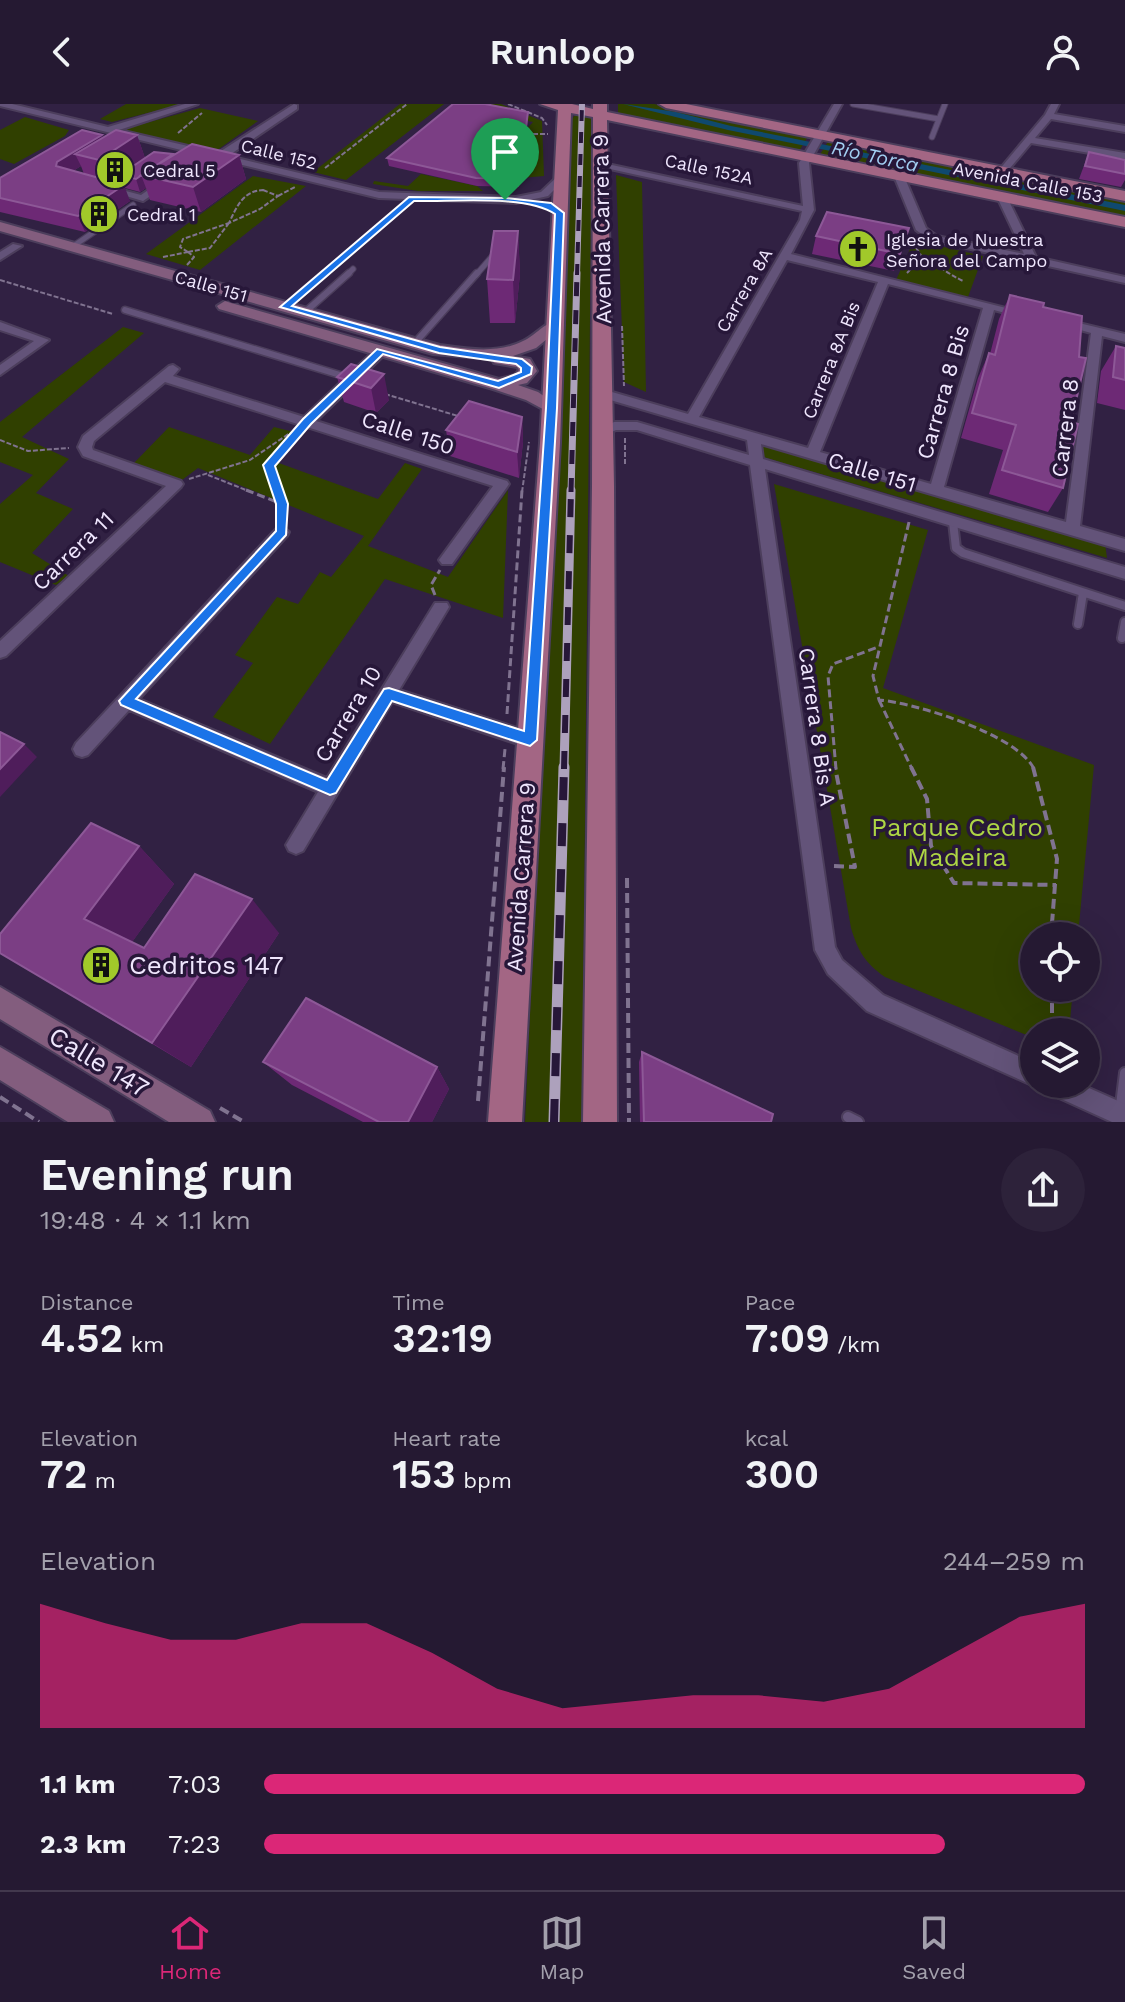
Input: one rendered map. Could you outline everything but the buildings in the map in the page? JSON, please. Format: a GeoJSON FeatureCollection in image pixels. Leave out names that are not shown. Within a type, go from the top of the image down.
{"type":"FeatureCollection","features":[{"type":"Feature","properties":{"kind":"main road","name":"Avenida Calle 153"},"geometry":{"type":"LineString","coordinates":[[547,104],[600,110],[645,125],[807,160],[825,161],[1125,222]]}},
{"type":"Feature","properties":{"kind":"main road","name":"Avenida Calle 153"},"geometry":{"type":"LineString","coordinates":[[666,104],[818,138],[1125,196]]}},
{"type":"Feature","properties":{"kind":"main road","name":"Avenida Carrera 9"},"geometry":{"type":"LineString","coordinates":[[491,1115],[518,736],[547,485],[561,178],[556,134],[565,106]]}},
{"type":"Feature","properties":{"kind":"main road"},"geometry":{"type":"LineString","coordinates":[[533,110],[549,116],[556,134]]}},
{"type":"Feature","properties":{"kind":"main road","name":"Avenida Carrera 9"},"geometry":{"type":"LineString","coordinates":[[600,110],[605,394],[600,616],[600,1122]]}},
{"type":"Feature","properties":{"kind":"main road"},"geometry":{"type":"LineString","coordinates":[[601,138],[615,131],[645,125]]}},
{"type":"Feature","properties":{"kind":"street","name":"Calle 152"},"geometry":{"type":"LineString","coordinates":[[1,104],[351,191],[412,199],[505,200],[548,205],[560,213]]}},
{"type":"Feature","properties":{"kind":"street"},"geometry":{"type":"LineString","coordinates":[[809,210],[807,160],[838,104]]}},
{"type":"Feature","properties":{"kind":"street"},"geometry":{"type":"LineString","coordinates":[[1002,172],[1049,116],[1055,104]]}},
{"type":"Feature","properties":{"kind":"street"},"geometry":{"type":"LineString","coordinates":[[106,130],[192,105]]}},
{"type":"Feature","properties":{"kind":"street"},"geometry":{"type":"LineString","coordinates":[[218,158],[294,107]]}},
{"type":"Feature","properties":{"kind":"street"},"geometry":{"type":"LineString","coordinates":[[1049,116],[1125,129]]}},
{"type":"Feature","properties":{"kind":"street"},"geometry":{"type":"LineString","coordinates":[[77,137],[94,127]]}},
{"type":"Feature","properties":{"kind":"street"},"geometry":{"type":"LineString","coordinates":[[124,146],[138,138]]}},
{"type":"Feature","properties":{"kind":"street"},"geometry":{"type":"LineString","coordinates":[[1028,140],[1125,156]]}},
{"type":"Feature","properties":{"kind":"street"},"geometry":{"type":"LineString","coordinates":[[193,163],[205,155]]}},
{"type":"Feature","properties":{"kind":"street","name":"Calle 152A"},"geometry":{"type":"LineString","coordinates":[[601,164],[809,210]]}},
{"type":"Feature","properties":{"kind":"street"},"geometry":{"type":"LineString","coordinates":[[97,186],[143,198],[181,172]]}},
{"type":"Feature","properties":{"kind":"street"},"geometry":{"type":"LineString","coordinates":[[899,176],[921,230],[934,238],[1125,280]]}},
{"type":"Feature","properties":{"kind":"street","name":"Calle 152"},"geometry":{"type":"LineString","coordinates":[[505,200],[544,194],[561,178]]}},
{"type":"Feature","properties":{"kind":"street"},"geometry":{"type":"LineString","coordinates":[[110,190],[121,182]]}},
{"type":"Feature","properties":{"kind":"street"},"geometry":{"type":"LineString","coordinates":[[1002,197],[1032,260]]}},
{"type":"Feature","properties":{"kind":"street","name":"Carrera 8A"},"geometry":{"type":"LineString","coordinates":[[691,419],[809,210]]}},
{"type":"Feature","properties":{"kind":"street","name":"Calle 151"},"geometry":{"type":"LineString","coordinates":[[0,226],[414,344],[473,355],[498,355],[521,350],[545,336],[556,325]]}},
{"type":"Feature","properties":{"kind":"street","name":"Calle 151"},"geometry":{"type":"LineString","coordinates":[[0,241],[499,385],[532,396],[552,408]]}},
{"type":"Feature","properties":{"kind":"street"},"geometry":{"type":"LineString","coordinates":[[0,257],[17,246]]}},
{"type":"Feature","properties":{"kind":"street"},"geometry":{"type":"LineString","coordinates":[[784,256],[1035,317]]}},
{"type":"Feature","properties":{"kind":"street","name":"Carrera 8A Bis"},"geometry":{"type":"LineString","coordinates":[[812,454],[884,280]]}},
{"type":"Feature","properties":{"kind":"street","name":"Carrera 8 Bis"},"geometry":{"type":"LineString","coordinates":[[936,490],[989,306]]}},
{"type":"Feature","properties":{"kind":"street"},"geometry":{"type":"LineString","coordinates":[[1051,320],[1125,338]]}},
{"type":"Feature","properties":{"kind":"street"},"geometry":{"type":"LineString","coordinates":[[0,326],[43,339],[0,371]]}},
{"type":"Feature","properties":{"kind":"street","name":"Carrera 8"},"geometry":{"type":"LineString","coordinates":[[1072,530],[1097,332]]}},
{"type":"Feature","properties":{"kind":"street"},"geometry":{"type":"LineString","coordinates":[[307,422],[381,351]]}},
{"type":"Feature","properties":{"kind":"street"},"geometry":{"type":"LineString","coordinates":[[473,355],[518,361],[527,367],[521,379],[499,385]]}},
{"type":"Feature","properties":{"kind":"street","name":"Calle 150"},"geometry":{"type":"LineString","coordinates":[[85,447],[88,439],[169,373],[307,422],[502,484]]}},
{"type":"Feature","properties":{"kind":"street","name":"Calle 151"},"geometry":{"type":"LineString","coordinates":[[605,394],[1119,543]]}},
{"type":"Feature","properties":{"kind":"street","name":"Calle 151"},"geometry":{"type":"LineString","coordinates":[[605,431],[614,426],[637,426],[1118,571]]}},
{"type":"Feature","properties":{"kind":"street","name":"Carrera 8 Bis A"},"geometry":{"type":"LineString","coordinates":[[753,437],[825,950],[835,967],[875,1003],[1020,1069]]}},
{"type":"Feature","properties":{"kind":"street"},"geometry":{"type":"LineString","coordinates":[[85,447],[88,453],[176,484]]}},
{"type":"Feature","properties":{"kind":"street","name":"Carrera 11"},"geometry":{"type":"LineString","coordinates":[[1,649],[176,484]]}},
{"type":"Feature","properties":{"kind":"street"},"geometry":{"type":"LineString","coordinates":[[447,560],[502,484]]}},
{"type":"Feature","properties":{"kind":"street"},"geometry":{"type":"LineString","coordinates":[[82,749],[282,532]]}},
{"type":"Feature","properties":{"kind":"street"},"geometry":{"type":"LineString","coordinates":[[1118,571],[1119,543]]}},
{"type":"Feature","properties":{"kind":"street","name":"Carrera 10"},"geometry":{"type":"LineString","coordinates":[[296,845],[441,607]]}},
{"type":"Feature","properties":{"kind":"street"},"geometry":{"type":"LineString","coordinates":[[389,694],[518,736]]}},
{"type":"Feature","properties":{"kind":"street"},"geometry":{"type":"LineString","coordinates":[[126,701],[330,788]]}},
{"type":"Feature","properties":{"kind":"street","name":"Calle 147"},"geometry":{"type":"LineString","coordinates":[[0,1002],[199,1122]]}},
{"type":"Feature","properties":{"kind":"street"},"geometry":{"type":"LineString","coordinates":[[0,1062],[98,1122]]}},
{"type":"Feature","properties":{"kind":"street"},"geometry":{"type":"LineString","coordinates":[[1082,1098],[1113,1114]]}},
{"type":"Feature","properties":{"kind":"lane"},"geometry":{"type":"LineString","coordinates":[[853,104],[939,119]]}},
{"type":"Feature","properties":{"kind":"lane"},"geometry":{"type":"LineString","coordinates":[[912,114],[917,104]]}},
{"type":"Feature","properties":{"kind":"lane"},"geometry":{"type":"LineString","coordinates":[[932,137],[945,104]]}},
{"type":"Feature","properties":{"kind":"lane"},"geometry":{"type":"LineString","coordinates":[[285,307],[412,199]]}},
{"type":"Feature","properties":{"kind":"lane"},"geometry":{"type":"LineString","coordinates":[[72,247],[133,205]]}},
{"type":"Feature","properties":{"kind":"lane"},"geometry":{"type":"LineString","coordinates":[[414,344],[504,243]]}},
{"type":"Feature","properties":{"kind":"lane"},"geometry":{"type":"LineString","coordinates":[[304,313],[353,269]]}},
{"type":"Feature","properties":{"kind":"lane"},"geometry":{"type":"LineString","coordinates":[[125,310],[352,378]]}},
{"type":"Feature","properties":{"kind":"lane"},"geometry":{"type":"LineString","coordinates":[[953,522],[956,548],[963,553],[1125,606]]}},
{"type":"Feature","properties":{"kind":"lane"},"geometry":{"type":"LineString","coordinates":[[1078,624],[1083,593]]}},
{"type":"Feature","properties":{"kind":"lane"},"geometry":{"type":"LineString","coordinates":[[1122,638],[1125,622]]}},
{"type":"Feature","properties":{"kind":"lane"},"geometry":{"type":"LineString","coordinates":[[1113,1114],[1125,1073]]}},
{"type":"Feature","properties":{"kind":"path"},"geometry":{"type":"LineString","coordinates":[[309,180],[407,104]]}},
{"type":"Feature","properties":{"kind":"path"},"geometry":{"type":"LineString","coordinates":[[508,104],[533,110]]}},
{"type":"Feature","properties":{"kind":"path"},"geometry":{"type":"LineString","coordinates":[[165,144],[203,114],[200,108],[192,105]]}},
{"type":"Feature","properties":{"kind":"path"},"geometry":{"type":"LineString","coordinates":[[526,141],[530,141],[530,134],[556,134]]}},
{"type":"Feature","properties":{"kind":"path"},"geometry":{"type":"LineString","coordinates":[[162,257],[171,252],[187,252],[205,251],[215,246],[229,221],[245,194],[259,191],[278,196],[271,204],[229,221],[183,239],[180,247],[187,252],[194,257],[182,271]]}},
{"type":"Feature","properties":{"kind":"path"},"geometry":{"type":"LineString","coordinates":[[893,238],[928,246]]}},
{"type":"Feature","properties":{"kind":"path"},"geometry":{"type":"LineString","coordinates":[[913,243],[922,257],[933,262],[939,270],[963,281]]}},
{"type":"Feature","properties":{"kind":"path"},"geometry":{"type":"LineString","coordinates":[[904,276],[922,257]]}},
{"type":"Feature","properties":{"kind":"path"},"geometry":{"type":"LineString","coordinates":[[176,484],[250,460],[307,422]]}},
{"type":"Feature","properties":{"kind":"path"},"geometry":{"type":"LineString","coordinates":[[282,532],[282,504],[269,465],[307,422]]}},
{"type":"Feature","properties":{"kind":"path"},"geometry":{"type":"LineString","coordinates":[[491,1115],[518,736],[523,484],[530,437]]}},
{"type":"Feature","properties":{"kind":"path"},"geometry":{"type":"LineString","coordinates":[[0,440],[28,451],[85,447]]}},
{"type":"Feature","properties":{"kind":"path"},"geometry":{"type":"LineString","coordinates":[[206,474],[282,504]]}},
{"type":"Feature","properties":{"kind":"path"},"geometry":{"type":"LineString","coordinates":[[502,484],[547,485]]}},
{"type":"Feature","properties":{"kind":"path"},"geometry":{"type":"LineString","coordinates":[[913,509],[873,676],[879,700],[927,799],[931,846],[954,883],[1056,885]]}},
{"type":"Feature","properties":{"kind":"path"},"geometry":{"type":"LineString","coordinates":[[441,607],[431,585],[447,560]]}},
{"type":"Feature","properties":{"kind":"path"},"geometry":{"type":"LineString","coordinates":[[812,865],[855,867],[834,760],[828,676],[833,664],[878,647]]}},
{"type":"Feature","properties":{"kind":"path"},"geometry":{"type":"LineString","coordinates":[[879,700],[986,733],[1006,741],[1027,756],[1036,775],[1056,850],[1052,922]]}},
{"type":"Feature","properties":{"kind":"path"},"geometry":{"type":"LineString","coordinates":[[0,1097],[39,1122]]}},
{"type":"Feature","properties":{"kind":"green space"},"geometry":{"type":"Polygon","coordinates":[[[126,104],[183,104],[112,122],[100,119],[126,104]]]}},
{"type":"Feature","properties":{"kind":"green space"},"geometry":{"type":"Polygon","coordinates":[[[400,104],[444,104],[346,180],[313,172],[400,104]]]}},
{"type":"Feature","properties":{"kind":"green space"},"geometry":{"type":"Polygon","coordinates":[[[464,104],[501,104],[542,121],[544,176],[521,178],[526,135],[522,134],[533,122],[460,107],[464,104]]]}},
{"type":"Feature","properties":{"kind":"green space"},"geometry":{"type":"Polygon","coordinates":[[[618,104],[654,104],[807,138],[798,153],[618,117],[618,104]]]}},
{"type":"Feature","properties":{"kind":"green space"},"geometry":{"type":"Polygon","coordinates":[[[200,108],[258,121],[216,151],[121,130],[200,108]]]}},
{"type":"Feature","properties":{"kind":"green space"},"geometry":{"type":"Polygon","coordinates":[[[575,115],[592,117],[582,1122],[525,1122],[571,120],[575,115]]]}},
{"type":"Feature","properties":{"kind":"green space"},"geometry":{"type":"Polygon","coordinates":[[[25,117],[69,130],[65,136],[14,164],[0,159],[0,130],[25,117]]]}},
{"type":"Feature","properties":{"kind":"green space"},"geometry":{"type":"Polygon","coordinates":[[[829,140],[1125,199],[1125,219],[819,156],[829,140]]]}},
{"type":"Feature","properties":{"kind":"green space"},"geometry":{"type":"Polygon","coordinates":[[[421,174],[477,186],[483,191],[418,191],[373,184],[374,181],[408,186],[421,174]]]}},
{"type":"Feature","properties":{"kind":"green space"},"geometry":{"type":"Polygon","coordinates":[[[616,175],[642,182],[646,392],[624,382],[616,175]]]}},
{"type":"Feature","properties":{"kind":"green space"},"geometry":{"type":"Polygon","coordinates":[[[253,176],[306,186],[200,270],[146,254],[253,176]]]}},
{"type":"Feature","properties":{"kind":"green space"},"geometry":{"type":"Polygon","coordinates":[[[914,240],[983,256],[968,297],[896,280],[914,240]]]}},
{"type":"Feature","properties":{"kind":"green space"},"geometry":{"type":"Polygon","coordinates":[[[123,327],[144,333],[22,437],[69,459],[36,493],[73,509],[32,553],[69,576],[56,585],[0,562],[0,504],[33,475],[0,462],[0,422],[123,327]]]}},
{"type":"Feature","properties":{"kind":"green space"},"geometry":{"type":"Polygon","coordinates":[[[169,427],[250,455],[274,427],[298,433],[276,462],[378,499],[405,463],[422,469],[368,546],[448,577],[508,490],[503,618],[385,579],[270,744],[213,717],[253,663],[235,655],[277,597],[298,604],[320,572],[331,577],[364,536],[198,468],[182,480],[134,463],[169,427]]]}},
{"type":"Feature","properties":{"kind":"green space"},"geometry":{"type":"Polygon","coordinates":[[[762,444],[1105,543],[1107,558],[763,457],[762,444]]]}},
{"type":"Feature","properties":{"kind":"green space","name":"Parque Cedro Madeira"},"geometry":{"type":"Polygon","coordinates":[[[774,484],[928,530],[883,688],[1094,765],[1079,922],[1020,922],[1020,1002],[1072,1002],[1070,1018],[1020,1018],[1020,1032],[885,977],[867,961],[851,928],[774,484]]]}},
{"type":"Feature","properties":{"kind":"water","name":"Río Torca"},"geometry":{"type":"Polygon","coordinates":[[[623,104],[676,112],[731,126],[1125,205],[1125,211],[728,130],[623,104]]]}},
{"type":"Feature","properties":{"kind":"railway"},"geometry":{"type":"LineString","coordinates":[[577,275],[582,104]]}},
{"type":"Feature","properties":{"kind":"railway"},"geometry":{"type":"LineString","coordinates":[[571,492],[577,273]]}},
{"type":"Feature","properties":{"kind":"railway"},"geometry":{"type":"LineString","coordinates":[[564,769],[571,490]]}},
{"type":"Feature","properties":{"kind":"railway"},"geometry":{"type":"LineString","coordinates":[[554,1122],[564,767]]}},
{"type":"Feature","properties":{"kind":"place","name":"Cedral 5"},"geometry":{"type":"Point","coordinates":[115,170]}},
{"type":"Feature","properties":{"kind":"place","name":"Cedral 1"},"geometry":{"type":"Point","coordinates":[99,214]}},
{"type":"Feature","properties":{"kind":"place","name":"Iglesia de Nuestra Señora del Campo"},"geometry":{"type":"Point","coordinates":[858,249]}},
{"type":"Feature","properties":{"kind":"place","name":"Cedritos 147"},"geometry":{"type":"Point","coordinates":[101,965]}},
{"type":"Feature","properties":{"kind":"route"},"geometry":{"type":"LineString","coordinates":[[412,199],[505,200],[548,205],[560,213],[552,408],[530,740],[389,694],[330,788],[126,701],[282,532],[282,504],[269,465],[307,422],[381,351],[499,385],[521,379],[526,374],[527,367],[518,361],[439,350],[285,307],[412,199]]}}]}
